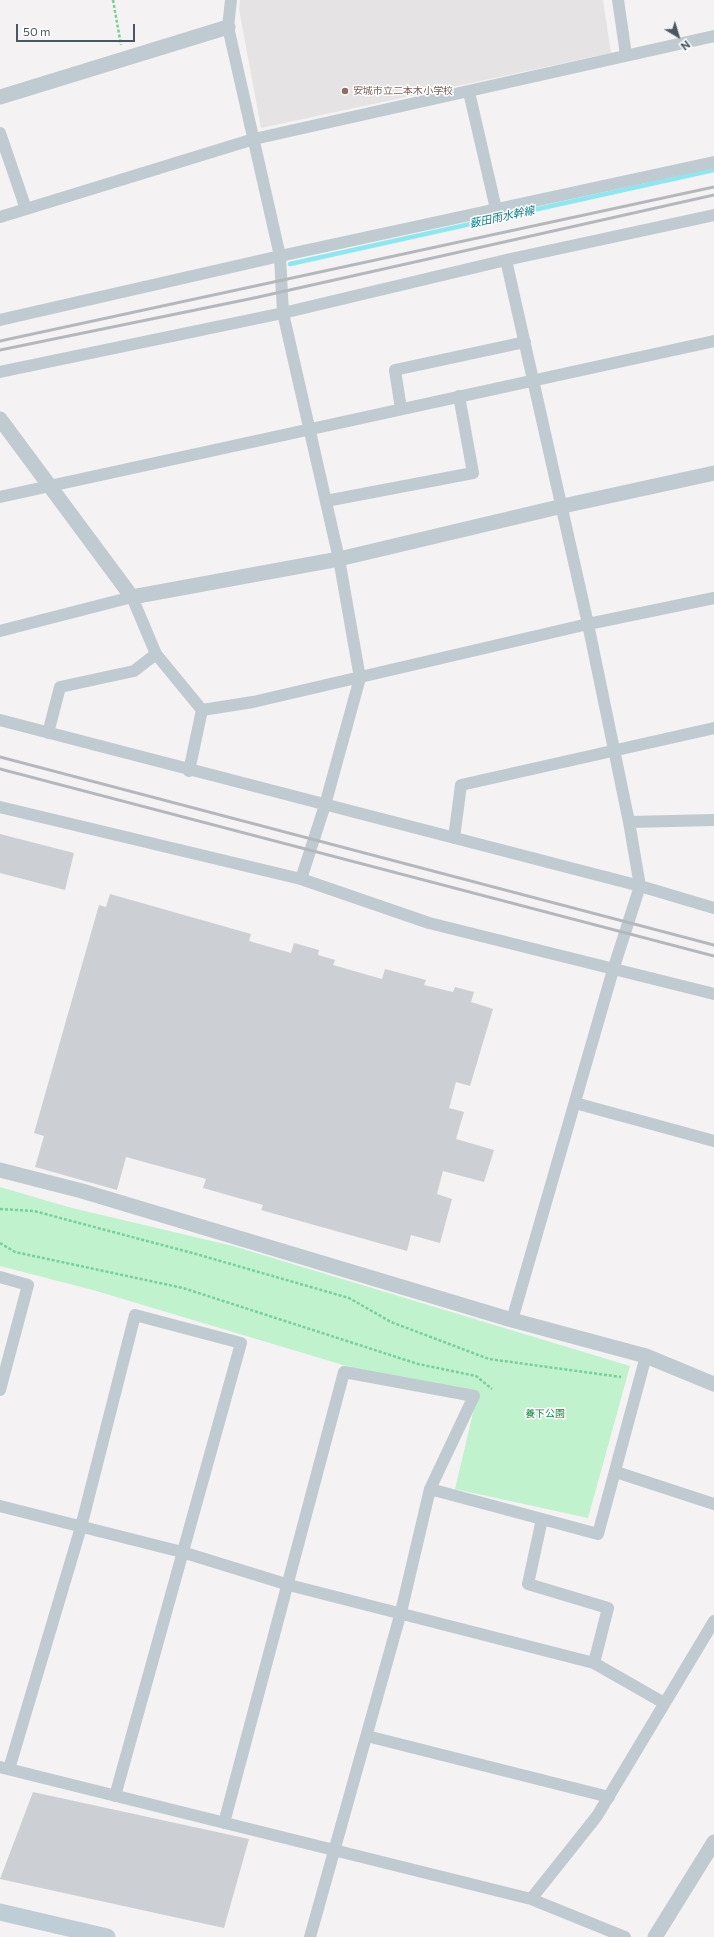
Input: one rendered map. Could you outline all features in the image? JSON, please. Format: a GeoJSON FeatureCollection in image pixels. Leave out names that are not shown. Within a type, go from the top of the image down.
{"type":"FeatureCollection","features":[{"type":"Feature","properties":{"kind":"main road"},"geometry":{"type":"LineString","coordinates":[[0,1912],[107,1937]]}},
{"type":"Feature","properties":{"kind":"street"},"geometry":{"type":"LineString","coordinates":[[231,0],[228,27],[280,256],[283,313],[308,429],[339,559],[360,678],[325,805],[301,879]]}},
{"type":"Feature","properties":{"kind":"street"},"geometry":{"type":"LineString","coordinates":[[618,0],[626,55]]}},
{"type":"Feature","properties":{"kind":"street"},"geometry":{"type":"LineString","coordinates":[[0,97],[228,27]]}},
{"type":"Feature","properties":{"kind":"street"},"geometry":{"type":"LineString","coordinates":[[0,217],[254,139],[714,36]]}},
{"type":"Feature","properties":{"kind":"street"},"geometry":{"type":"LineString","coordinates":[[469,92],[496,209]]}},
{"type":"Feature","properties":{"kind":"street"},"geometry":{"type":"LineString","coordinates":[[0,133],[26,209]]}},
{"type":"Feature","properties":{"kind":"street"},"geometry":{"type":"LineString","coordinates":[[0,320],[280,256],[714,162]]}},
{"type":"Feature","properties":{"kind":"street"},"geometry":{"type":"LineString","coordinates":[[0,372],[283,313],[506,260],[714,215]]}},
{"type":"Feature","properties":{"kind":"street"},"geometry":{"type":"LineString","coordinates":[[506,260],[563,506],[630,822],[640,886],[512,1320]]}},
{"type":"Feature","properties":{"kind":"street"},"geometry":{"type":"LineString","coordinates":[[0,497],[714,341]]}},
{"type":"Feature","properties":{"kind":"street"},"geometry":{"type":"LineString","coordinates":[[401,409],[395,370],[524,342]]}},
{"type":"Feature","properties":{"kind":"street"},"geometry":{"type":"LineString","coordinates":[[326,501],[473,473],[459,396]]}},
{"type":"Feature","properties":{"kind":"street"},"geometry":{"type":"LineString","coordinates":[[0,419],[132,597],[156,654],[202,710]]}},
{"type":"Feature","properties":{"kind":"street"},"geometry":{"type":"LineString","coordinates":[[0,631],[132,597],[339,559],[563,506],[714,473]]}},
{"type":"Feature","properties":{"kind":"street"},"geometry":{"type":"LineString","coordinates":[[202,710],[253,702],[588,624],[714,598]]}},
{"type":"Feature","properties":{"kind":"street"},"geometry":{"type":"LineString","coordinates":[[48,732],[60,688],[134,671],[156,654]]}},
{"type":"Feature","properties":{"kind":"street"},"geometry":{"type":"LineString","coordinates":[[189,771],[202,710]]}},
{"type":"Feature","properties":{"kind":"street"},"geometry":{"type":"LineString","coordinates":[[0,720],[189,771],[640,886],[714,908]]}},
{"type":"Feature","properties":{"kind":"street"},"geometry":{"type":"LineString","coordinates":[[454,838],[461,785],[714,728]]}},
{"type":"Feature","properties":{"kind":"street"},"geometry":{"type":"LineString","coordinates":[[0,807],[301,879],[429,923],[714,994]]}},
{"type":"Feature","properties":{"kind":"street"},"geometry":{"type":"LineString","coordinates":[[630,822],[714,820]]}},
{"type":"Feature","properties":{"kind":"street"},"geometry":{"type":"LineString","coordinates":[[575,1103],[714,1140]]}},
{"type":"Feature","properties":{"kind":"street"},"geometry":{"type":"LineString","coordinates":[[0,1170],[82,1191],[512,1320],[646,1356],[714,1384]]}},
{"type":"Feature","properties":{"kind":"street"},"geometry":{"type":"LineString","coordinates":[[0,1277],[28,1284],[0,1390]]}},
{"type":"Feature","properties":{"kind":"street"},"geometry":{"type":"LineString","coordinates":[[115,1796],[241,1343],[135,1315],[81,1527],[4,1768],[115,1796],[531,1899],[625,1937]]}},
{"type":"Feature","properties":{"kind":"street"},"geometry":{"type":"LineString","coordinates":[[430,1489],[598,1534],[616,1472],[646,1356]]}},
{"type":"Feature","properties":{"kind":"street"},"geometry":{"type":"LineString","coordinates":[[224,1823],[289,1585],[344,1372],[474,1396],[430,1489],[401,1612],[310,1937]]}},
{"type":"Feature","properties":{"kind":"street"},"geometry":{"type":"LineString","coordinates":[[616,1472],[714,1504]]}},
{"type":"Feature","properties":{"kind":"street"},"geometry":{"type":"LineString","coordinates":[[0,1506],[182,1552],[289,1585],[401,1612],[594,1663],[664,1703]]}},
{"type":"Feature","properties":{"kind":"street"},"geometry":{"type":"LineString","coordinates":[[542,1519],[528,1584],[608,1608],[594,1663]]}},
{"type":"Feature","properties":{"kind":"street"},"geometry":{"type":"LineString","coordinates":[[531,1899],[584,1834],[714,1621]]}},
{"type":"Feature","properties":{"kind":"street"},"geometry":{"type":"LineString","coordinates":[[366,1736],[608,1796]]}},
{"type":"Feature","properties":{"kind":"street"},"geometry":{"type":"LineString","coordinates":[[655,1937],[714,1842]]}},
{"type":"Feature","properties":{"kind":"path"},"geometry":{"type":"LineString","coordinates":[[114,0],[124,59]]}},
{"type":"Feature","properties":{"kind":"path"},"geometry":{"type":"LineString","coordinates":[[0,1209],[34,1211],[203,1256],[348,1298],[391,1322],[489,1359],[620,1377]]}},
{"type":"Feature","properties":{"kind":"path"},"geometry":{"type":"LineString","coordinates":[[0,1243],[15,1252],[183,1288],[418,1364],[476,1376],[492,1389]]}},
{"type":"Feature","properties":{"kind":"shaded area","name":"安城市立二本木小学校"},"geometry":{"type":"Polygon","coordinates":[[[240,0],[603,0],[611,53],[261,128],[239,9],[240,0]]]}},
{"type":"Feature","properties":{"kind":"green space","name":"養下公園"},"geometry":{"type":"Polygon","coordinates":[[[0,1187],[72,1208],[233,1246],[630,1366],[588,1518],[455,1489],[478,1392],[353,1368],[93,1290],[0,1266],[0,1187]]]}},
{"type":"Feature","properties":{"kind":"building"},"geometry":{"type":"Polygon","coordinates":[[[0,834],[74,853],[65,890],[0,873],[0,834]]]}},
{"type":"Feature","properties":{"kind":"building"},"geometry":{"type":"Polygon","coordinates":[[[110,894],[251,934],[249,941],[291,953],[294,943],[319,950],[318,955],[335,960],[333,965],[382,979],[385,969],[426,980],[424,985],[453,992],[455,987],[474,992],[471,1002],[493,1009],[470,1086],[456,1082],[449,1108],[464,1112],[456,1139],[494,1150],[484,1182],[443,1171],[437,1194],[452,1199],[440,1243],[411,1235],[407,1251],[261,1210],[263,1205],[203,1188],[206,1179],[126,1157],[117,1190],[35,1167],[44,1136],[34,1133],[99,905],[106,907],[110,894]]]}},
{"type":"Feature","properties":{"kind":"building"},"geometry":{"type":"Polygon","coordinates":[[[33,1792],[249,1839],[224,1928],[0,1879],[33,1792]]]}},
{"type":"Feature","properties":{"kind":"waterway","name":"薮田雨水幹線"},"geometry":{"type":"LineString","coordinates":[[290,264],[714,170]]}},
{"type":"Feature","properties":{"kind":"railway"},"geometry":{"type":"LineString","coordinates":[[0,341],[714,187]]}},
{"type":"Feature","properties":{"kind":"railway"},"geometry":{"type":"LineString","coordinates":[[0,350],[254,298],[714,195]]}},
{"type":"Feature","properties":{"kind":"railway"},"geometry":{"type":"LineString","coordinates":[[0,757],[714,945]]}},
{"type":"Feature","properties":{"kind":"railway"},"geometry":{"type":"LineString","coordinates":[[0,769],[714,956]]}},
{"type":"Feature","properties":{"kind":"place","name":"安城市立二本木小学校"},"geometry":{"type":"Point","coordinates":[345,91]}}]}
